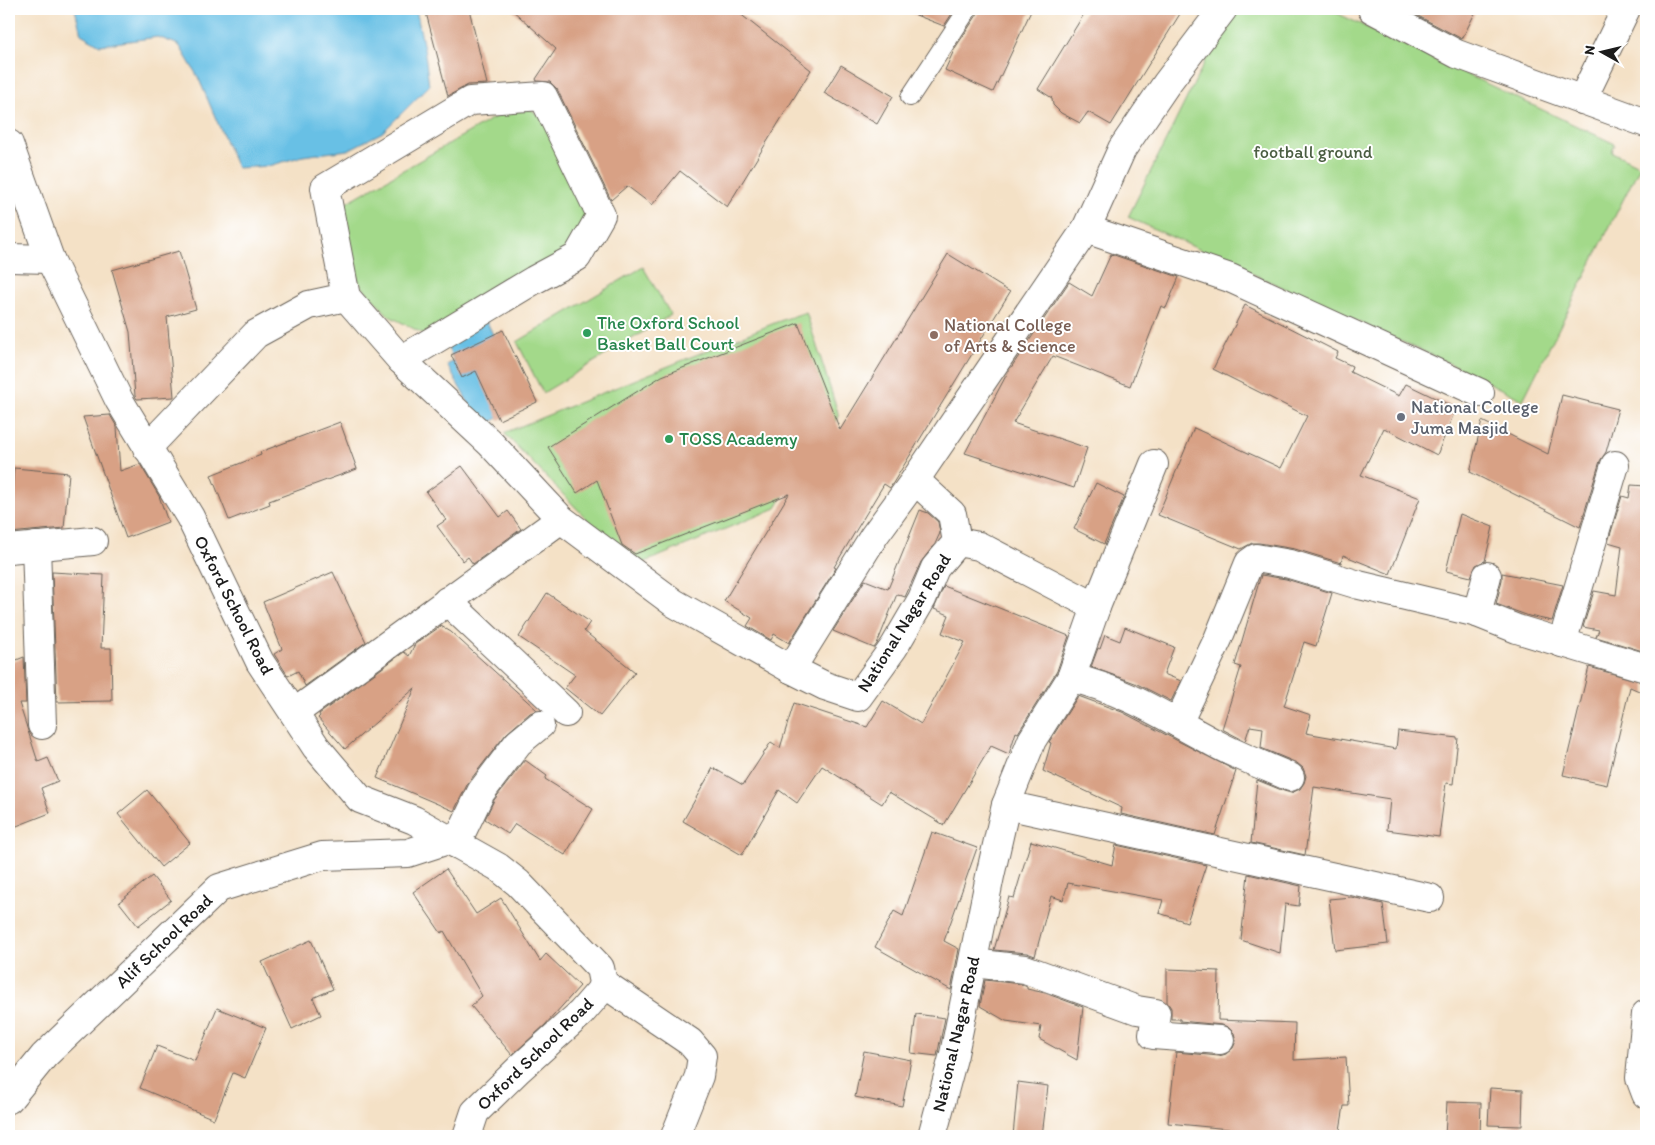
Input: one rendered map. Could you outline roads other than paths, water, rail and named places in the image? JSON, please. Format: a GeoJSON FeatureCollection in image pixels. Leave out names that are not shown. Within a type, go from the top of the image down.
{"type":"FeatureCollection","features":[{"type":"Feature","properties":{"kind":"street"},"geometry":{"type":"LineString","coordinates":[[791,670],[874,536],[915,480],[1086,229],[1122,148],[1167,82],[1223,9]]}},
{"type":"Feature","properties":{"kind":"street"},"geometry":{"type":"LineString","coordinates":[[1372,9],[1458,54],[1646,122]]}},
{"type":"Feature","properties":{"kind":"street"},"geometry":{"type":"LineString","coordinates":[[1582,100],[1626,9]]}},
{"type":"Feature","properties":{"kind":"street"},"geometry":{"type":"LineString","coordinates":[[147,448],[256,334],[309,305],[346,298],[325,188],[470,101],[543,96],[601,215],[577,257],[534,280],[401,360]]}},
{"type":"Feature","properties":{"kind":"street","name":"Oxford School Road"},"geometry":{"type":"LineString","coordinates":[[9,144],[50,259],[119,400],[190,517],[260,662],[316,747],[360,799],[414,820],[498,867],[518,883],[600,968],[603,983],[600,991],[581,1013],[475,1112],[467,1136]]}},
{"type":"Feature","properties":{"kind":"street"},"geometry":{"type":"LineString","coordinates":[[1086,229],[1230,278],[1480,394]]}},
{"type":"Feature","properties":{"kind":"street"},"geometry":{"type":"LineString","coordinates":[[9,258],[50,259]]}},
{"type":"Feature","properties":{"kind":"street","name":"National Nagar Road"},"geometry":{"type":"LineString","coordinates":[[346,298],[401,360],[490,443],[561,519],[674,603],[791,670],[825,686],[858,697],[922,600],[935,568],[957,542],[979,546],[1096,607],[1071,678],[1032,740],[1006,805],[954,1054],[932,1136]]}},
{"type":"Feature","properties":{"kind":"street"},"geometry":{"type":"LineString","coordinates":[[1096,607],[1154,464]]}},
{"type":"Feature","properties":{"kind":"street"},"geometry":{"type":"LineString","coordinates":[[1562,643],[1614,465]]}},
{"type":"Feature","properties":{"kind":"street"},"geometry":{"type":"LineString","coordinates":[[915,480],[952,514],[957,542]]}},
{"type":"Feature","properties":{"kind":"street"},"geometry":{"type":"LineString","coordinates":[[294,713],[561,519]]}},
{"type":"Feature","properties":{"kind":"street"},"geometry":{"type":"LineString","coordinates":[[9,549],[93,541]]}},
{"type":"Feature","properties":{"kind":"street"},"geometry":{"type":"LineString","coordinates":[[36,546],[42,725]]}},
{"type":"Feature","properties":{"kind":"street"},"geometry":{"type":"LineString","coordinates":[[1178,723],[1218,638],[1248,563],[1256,558],[1290,564],[1360,584],[1477,612],[1517,629],[1646,668]]}},
{"type":"Feature","properties":{"kind":"street"},"geometry":{"type":"LineString","coordinates":[[1477,612],[1487,576]]}},
{"type":"Feature","properties":{"kind":"street"},"geometry":{"type":"LineString","coordinates":[[448,602],[566,713]]}},
{"type":"Feature","properties":{"kind":"street"},"geometry":{"type":"LineString","coordinates":[[1071,678],[1090,682],[1130,698],[1222,747],[1290,777]]}},
{"type":"Feature","properties":{"kind":"street"},"geometry":{"type":"LineString","coordinates":[[452,842],[481,792],[518,743],[540,725]]}},
{"type":"Feature","properties":{"kind":"street"},"geometry":{"type":"LineString","coordinates":[[1006,805],[1430,898]]}},
{"type":"Feature","properties":{"kind":"street","name":"Alif School Road"},"geometry":{"type":"LineString","coordinates":[[12,1091],[44,1056],[219,888],[322,856],[408,853],[452,842]]}},
{"type":"Feature","properties":{"kind":"street"},"geometry":{"type":"LineString","coordinates":[[973,963],[1025,969],[1137,1010],[1156,1013],[1154,1035],[1220,1040]]}},
{"type":"Feature","properties":{"kind":"street"},"geometry":{"type":"LineString","coordinates":[[603,983],[690,1042],[702,1056],[700,1076],[674,1136]]}},
{"type":"Feature","properties":{"kind":"street"},"geometry":{"type":"LineString","coordinates":[[1646,1014],[1640,1078],[1646,1094]]}},
{"type":"Feature","properties":{"kind":"lane"},"geometry":{"type":"LineString","coordinates":[[910,97],[968,9]]}},
{"type":"Feature","properties":{"kind":"water"},"geometry":{"type":"Polygon","coordinates":[[[75,9],[416,9],[429,86],[383,132],[348,150],[303,156],[269,166],[237,168],[198,77],[179,45],[158,37],[100,45],[81,34],[75,9]]]}},
{"type":"Feature","properties":{"kind":"water"},"geometry":{"type":"Polygon","coordinates":[[[487,322],[522,396],[523,404],[482,427],[447,365],[454,361],[445,342],[487,322]]]}},
{"type":"Feature","properties":{"kind":"place","name":"The Oxford School Basket Ball Court"},"geometry":{"type":"Point","coordinates":[587,333]}},
{"type":"Feature","properties":{"kind":"place","name":"National College of Arts & Science"},"geometry":{"type":"Point","coordinates":[934,335]}},
{"type":"Feature","properties":{"kind":"place","name":"National College Juma Masjid"},"geometry":{"type":"Point","coordinates":[1401,417]}},
{"type":"Feature","properties":{"kind":"place","name":"TOSS Academy"},"geometry":{"type":"Point","coordinates":[669,439]}},
{"type":"Feature","properties":{"kind":"park label","name":"football ground"},"geometry":{"type":"Point","coordinates":[1313,152]}}]}
